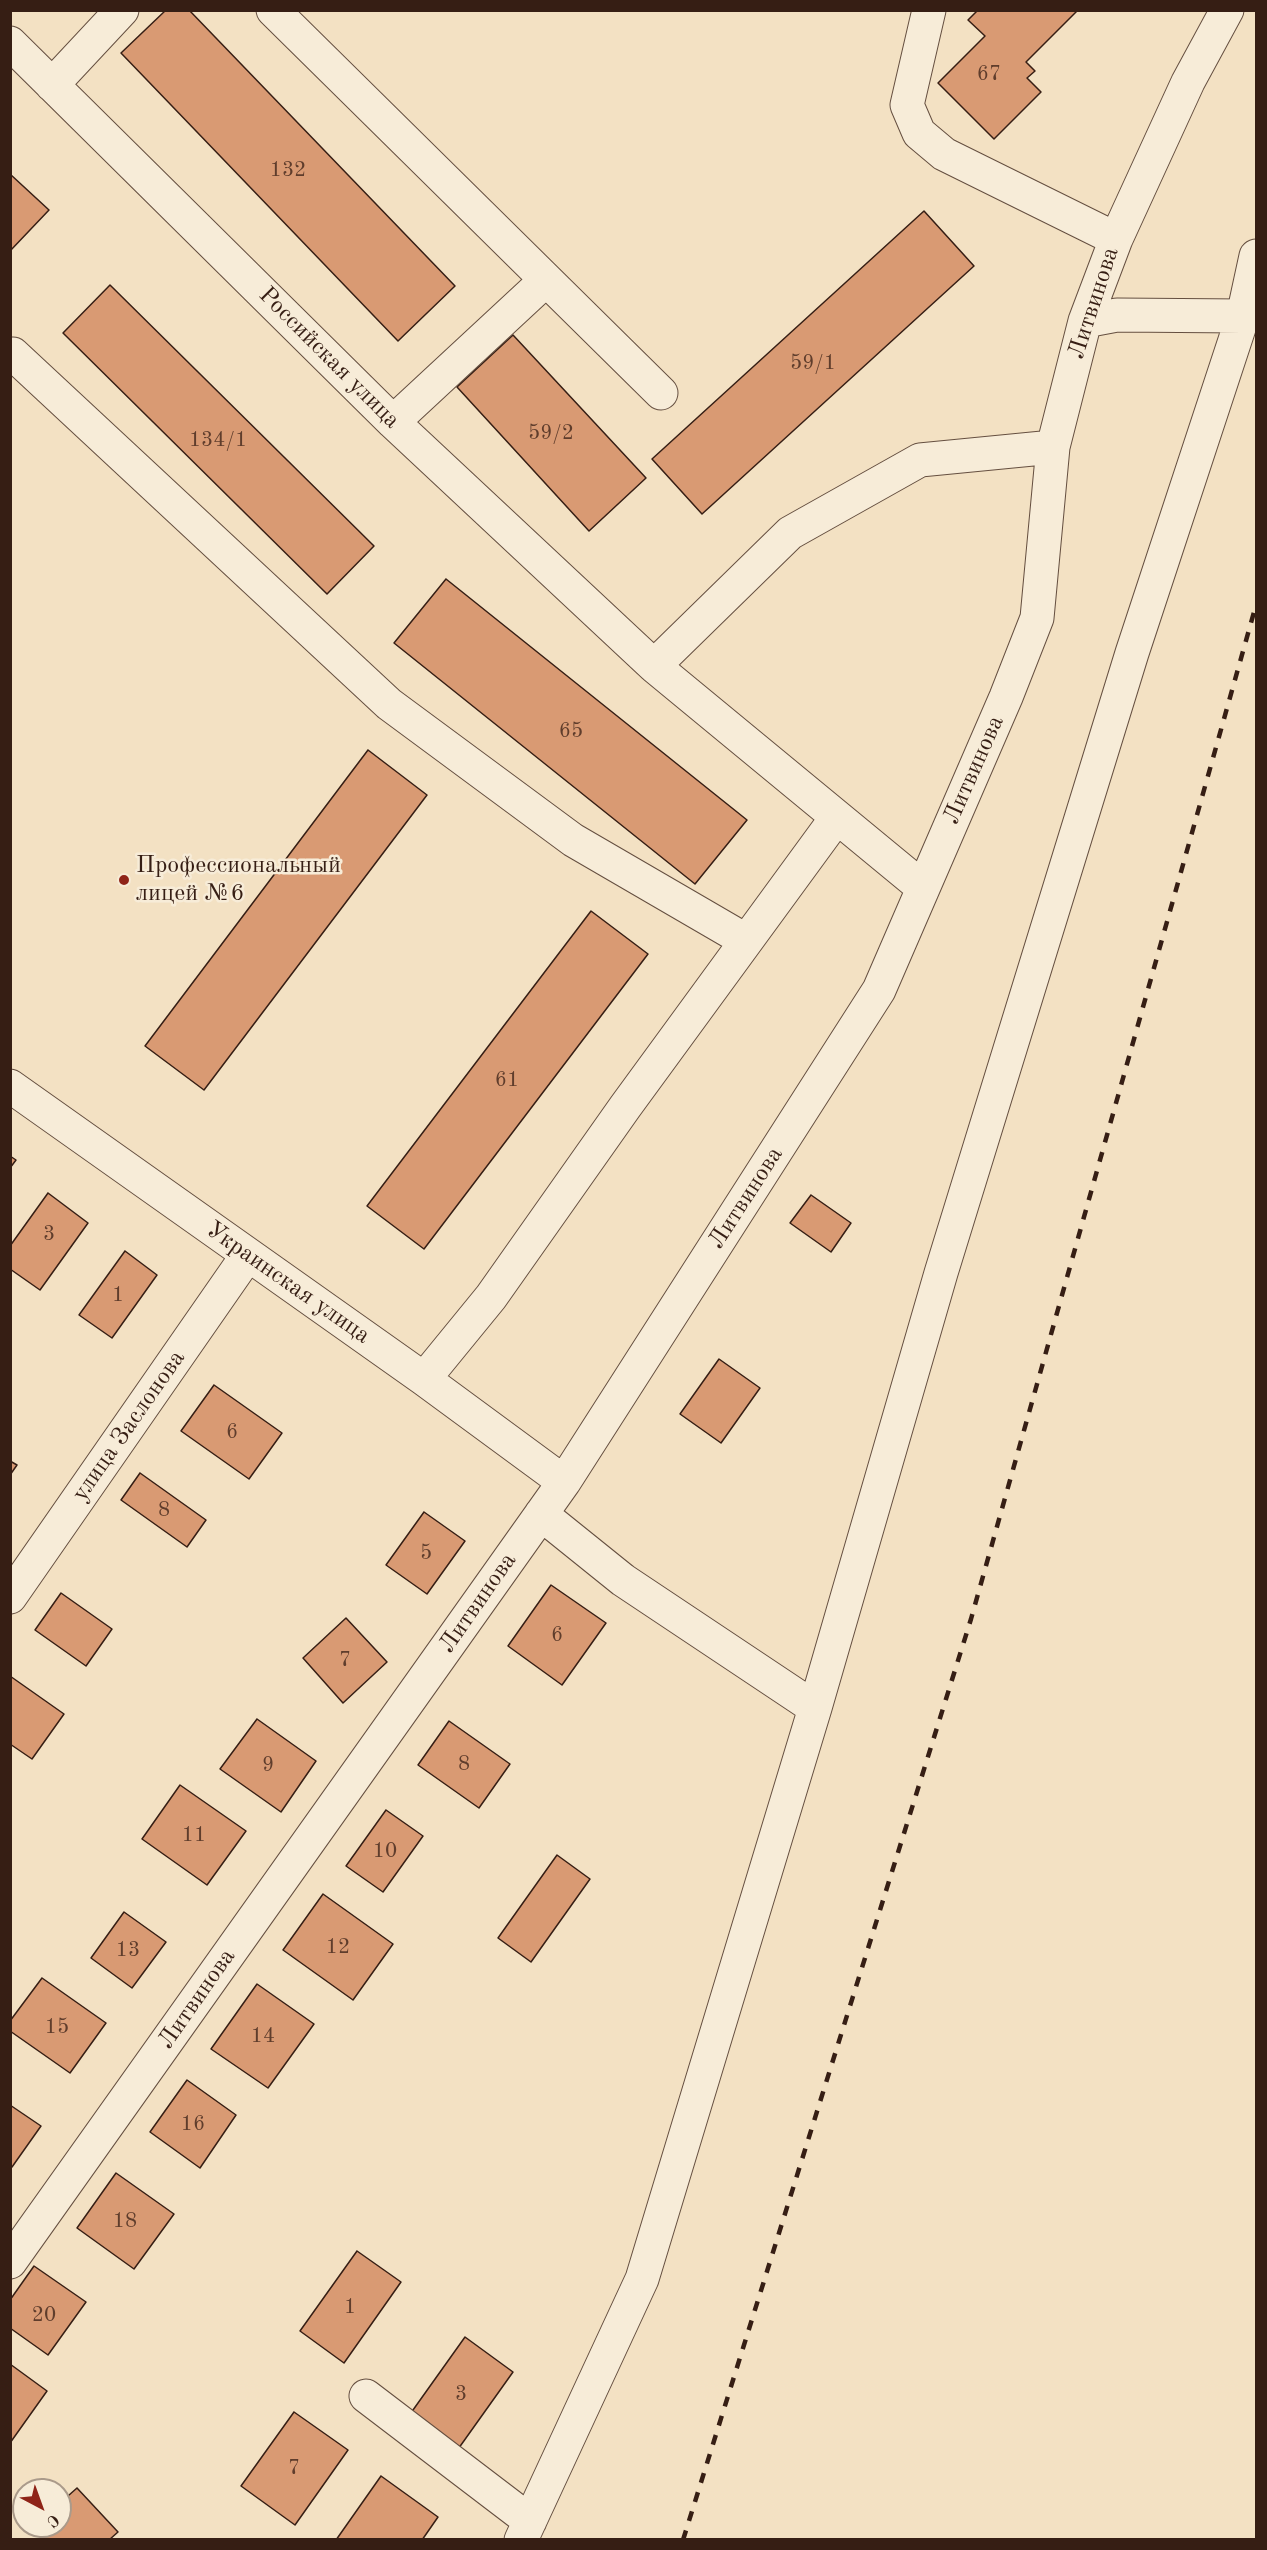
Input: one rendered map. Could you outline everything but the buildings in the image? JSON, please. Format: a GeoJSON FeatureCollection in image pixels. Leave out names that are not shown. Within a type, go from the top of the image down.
{"type":"FeatureCollection","features":[{"type":"Feature","properties":{"kind":"street"},"geometry":{"type":"LineString","coordinates":[[52,85],[122,10]]}},
{"type":"Feature","properties":{"kind":"street"},"geometry":{"type":"LineString","coordinates":[[273,10],[661,393]]}},
{"type":"Feature","properties":{"kind":"street"},"geometry":{"type":"LineString","coordinates":[[929,10],[907,105],[919,133],[944,154],[1116,239]]}},
{"type":"Feature","properties":{"kind":"street","name":"Литвинова"},"geometry":{"type":"LineString","coordinates":[[10,2262],[564,1482],[879,990],[1006,697],[1037,618],[1053,447],[1085,321],[1116,239],[1188,82],[1227,10]]}},
{"type":"Feature","properties":{"kind":"street","name":"Российская улица"},"geometry":{"type":"LineString","coordinates":[[10,44],[393,422],[654,666],[922,887]]}},
{"type":"Feature","properties":{"kind":"street"},"geometry":{"type":"LineString","coordinates":[[366,2396],[525,2530],[642,2279],[815,1708],[944,1262],[1132,653],[1243,316],[1257,256]]}},
{"type":"Feature","properties":{"kind":"street"},"geometry":{"type":"LineString","coordinates":[[393,422],[546,280]]}},
{"type":"Feature","properties":{"kind":"street"},"geometry":{"type":"LineString","coordinates":[[1085,321],[1117,315],[1243,316]]}},
{"type":"Feature","properties":{"kind":"street"},"geometry":{"type":"LineString","coordinates":[[13,354],[389,704],[573,840],[745,940]]}},
{"type":"Feature","properties":{"kind":"street"},"geometry":{"type":"LineString","coordinates":[[654,666],[790,533],[920,460],[1053,447]]}},
{"type":"Feature","properties":{"kind":"street"},"geometry":{"type":"LineString","coordinates":[[424,1379],[491,1297],[745,940],[837,817]]}},
{"type":"Feature","properties":{"kind":"street","name":"Украинская улица"},"geometry":{"type":"LineString","coordinates":[[10,1086],[247,1256],[424,1379],[564,1482]]}},
{"type":"Feature","properties":{"kind":"street","name":"улица Заслонова"},"geometry":{"type":"LineString","coordinates":[[10,1597],[247,1256]]}},
{"type":"Feature","properties":{"kind":"street"},"geometry":{"type":"LineString","coordinates":[[541,1514],[623,1580],[815,1708]]}},
{"type":"Feature","properties":{"kind":"railway"},"geometry":{"type":"LineString","coordinates":[[683,2540],[971,1619],[1256,605]]}},
{"type":"Feature","properties":{"kind":"place","name":"Профессиональный лицей №6"},"geometry":{"type":"Point","coordinates":[124,880]}}]}
